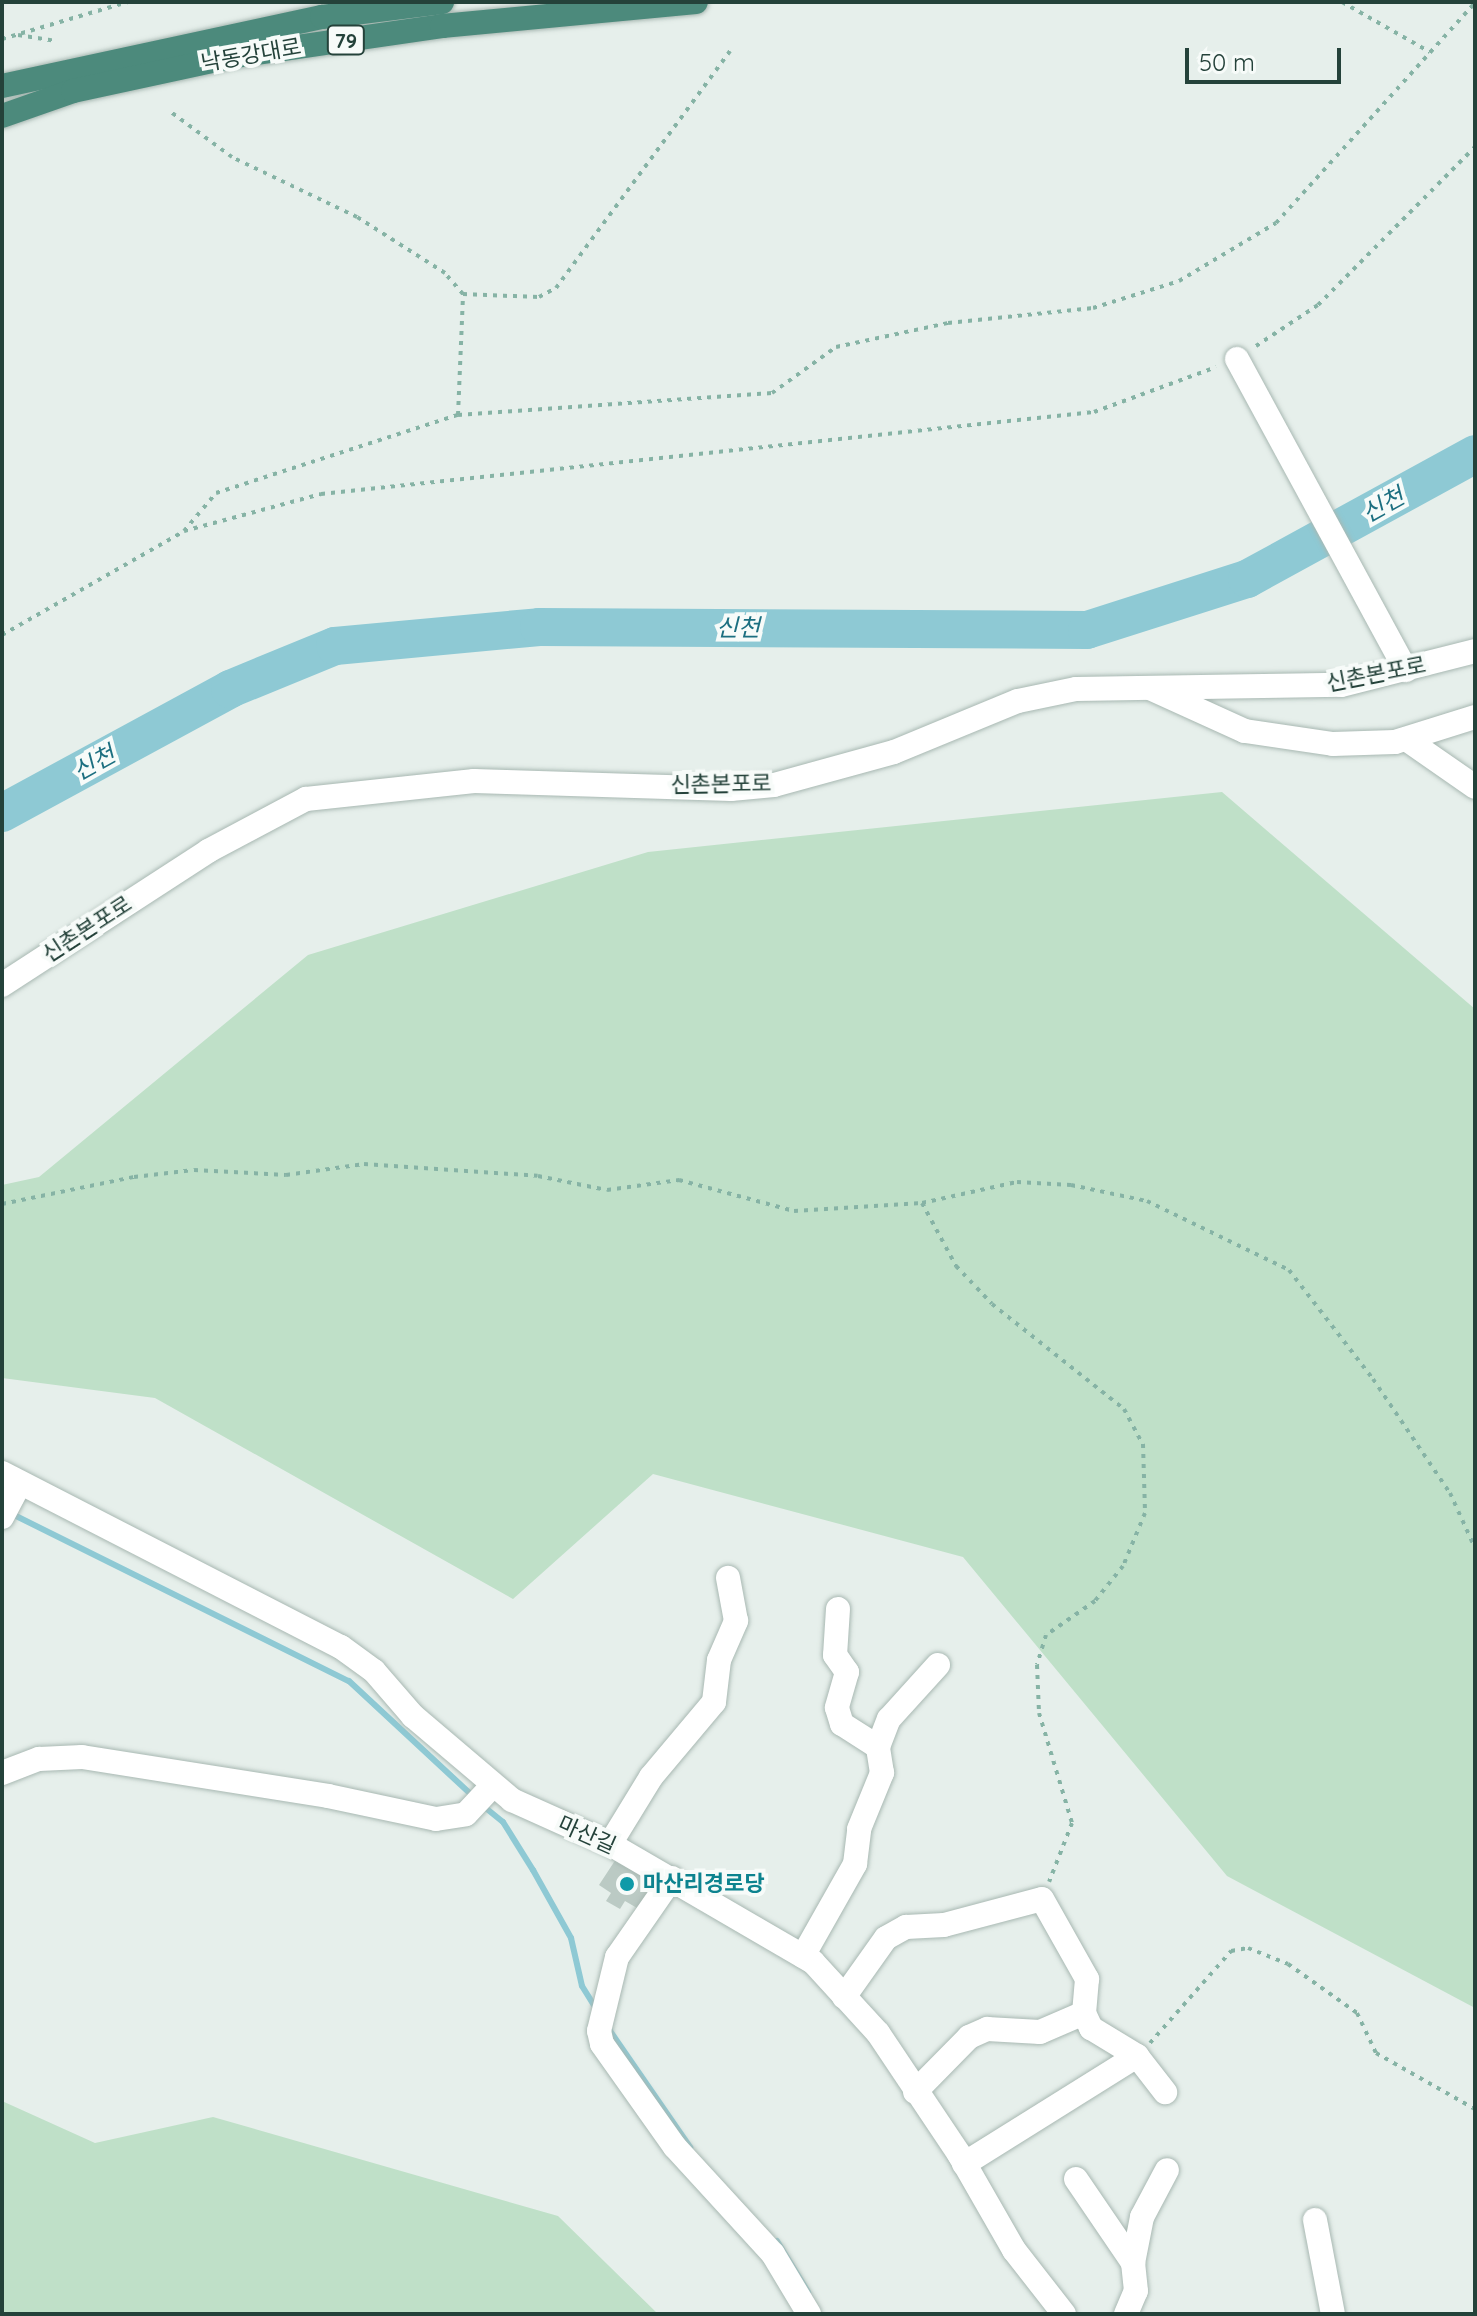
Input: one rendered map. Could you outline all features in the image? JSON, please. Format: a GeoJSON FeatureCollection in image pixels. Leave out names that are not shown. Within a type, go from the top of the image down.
{"type":"FeatureCollection","features":[{"type":"Feature","properties":{"kind":"highway","name":"낙동강대로"},"geometry":{"type":"LineString","coordinates":[[2,86],[322,17],[442,2]]}},
{"type":"Feature","properties":{"kind":"highway","name":"낙동강대로"},"geometry":{"type":"LineString","coordinates":[[2,116],[73,91],[235,56],[442,26],[696,2]]}},
{"type":"Feature","properties":{"kind":"street"},"geometry":{"type":"LineString","coordinates":[[1237,359],[1406,670]]}},
{"type":"Feature","properties":{"kind":"street","name":"신촌본포로"},"geometry":{"type":"LineString","coordinates":[[2,985],[228,838],[306,799],[474,781],[731,789],[774,785],[894,752],[1018,701],[1076,689],[1341,685],[1475,651]]}},
{"type":"Feature","properties":{"kind":"street"},"geometry":{"type":"LineString","coordinates":[[1150,688],[1245,731],[1333,744],[1406,739],[1475,717]]}},
{"type":"Feature","properties":{"kind":"street"},"geometry":{"type":"LineString","coordinates":[[1406,739],[1475,787]]}},
{"type":"Feature","properties":{"kind":"street","name":"마산길"},"geometry":{"type":"LineString","coordinates":[[9,1493],[341,1647],[374,1671],[480,1799],[537,1813],[610,1844],[803,1956],[878,2033],[964,2164],[1014,2250],[1064,2314]]}},
{"type":"Feature","properties":{"kind":"street"},"geometry":{"type":"LineString","coordinates":[[610,1844],[651,1777],[714,1702],[719,1660],[736,1621],[728,1578]]}},
{"type":"Feature","properties":{"kind":"street"},"geometry":{"type":"LineString","coordinates":[[838,1609],[835,1655],[847,1672],[840,1716],[852,1734],[878,1747]]}},
{"type":"Feature","properties":{"kind":"street"},"geometry":{"type":"LineString","coordinates":[[803,1956],[855,1864],[859,1829],[882,1773],[878,1747],[889,1719],[938,1665]]}},
{"type":"Feature","properties":{"kind":"street"},"geometry":{"type":"LineString","coordinates":[[2,1773],[39,1759],[82,1757],[328,1796],[436,1819],[480,1799]]}},
{"type":"Feature","properties":{"kind":"street"},"geometry":{"type":"LineString","coordinates":[[672,1878],[617,1957],[599,2031],[602,2044],[675,2147],[773,2254],[809,2314]]}},
{"type":"Feature","properties":{"kind":"street"},"geometry":{"type":"LineString","coordinates":[[844,1997],[886,1938],[906,1927],[944,1925],[1042,1899],[1087,1979],[1084,2013],[1106,2042],[1137,2056],[1165,2092]]}},
{"type":"Feature","properties":{"kind":"street"},"geometry":{"type":"LineString","coordinates":[[915,2092],[969,2037],[987,2029],[1040,2032],[1084,2013]]}},
{"type":"Feature","properties":{"kind":"street"},"geometry":{"type":"LineString","coordinates":[[964,2164],[1137,2056]]}},
{"type":"Feature","properties":{"kind":"street"},"geometry":{"type":"LineString","coordinates":[[1126,2314],[1136,2291],[1133,2263],[1142,2217],[1167,2170]]}},
{"type":"Feature","properties":{"kind":"street"},"geometry":{"type":"LineString","coordinates":[[1076,2179],[1107,2218],[1133,2263]]}},
{"type":"Feature","properties":{"kind":"street"},"geometry":{"type":"LineString","coordinates":[[1315,2220],[1333,2314]]}},
{"type":"Feature","properties":{"kind":"path"},"geometry":{"type":"LineString","coordinates":[[2,39],[128,2]]}},
{"type":"Feature","properties":{"kind":"path"},"geometry":{"type":"LineString","coordinates":[[1342,2],[1431,52]]}},
{"type":"Feature","properties":{"kind":"path"},"geometry":{"type":"LineString","coordinates":[[184,531],[216,493],[458,415],[772,393],[836,347],[948,323],[1093,308],[1179,281],[1276,223],[1475,3]]}},
{"type":"Feature","properties":{"kind":"path"},"geometry":{"type":"LineString","coordinates":[[2,28],[10,35],[55,41]]}},
{"type":"Feature","properties":{"kind":"path"},"geometry":{"type":"LineString","coordinates":[[463,294],[539,297],[556,288],[730,51]]}},
{"type":"Feature","properties":{"kind":"path"},"geometry":{"type":"LineString","coordinates":[[168,110],[232,157],[357,217],[445,273],[463,294],[458,415]]}},
{"type":"Feature","properties":{"kind":"path"},"geometry":{"type":"LineString","coordinates":[[2,635],[184,531],[321,494],[1094,412],[1237,359],[1318,305],[1475,147]]}},
{"type":"Feature","properties":{"kind":"path"},"geometry":{"type":"LineString","coordinates":[[2,1204],[149,1175],[194,1170],[286,1175],[364,1164],[538,1176],[607,1190],[679,1180],[794,1211],[922,1203],[1017,1182],[1071,1185],[1147,1201],[1289,1270],[1373,1379],[1450,1493],[1475,1548]]}},
{"type":"Feature","properties":{"kind":"path"},"geometry":{"type":"LineString","coordinates":[[922,1203],[956,1266],[992,1304],[1124,1409],[1143,1444],[1145,1513],[1123,1566],[1095,1601],[1046,1635],[1037,1665],[1039,1713],[1072,1823],[1042,1899]]}},
{"type":"Feature","properties":{"kind":"path"},"geometry":{"type":"LineString","coordinates":[[1137,2056],[1231,1951],[1248,1948],[1288,1964],[1357,2013],[1376,2053],[1475,2109]]}},
{"type":"Feature","properties":{"kind":"green space"},"geometry":{"type":"Polygon","coordinates":[[[1222,792],[1475,1009],[1475,2008],[1227,1876],[963,1557],[653,1474],[513,1599],[155,1398],[2,1378],[2,1185],[39,1177],[308,955],[648,852],[1222,792]]]}},
{"type":"Feature","properties":{"kind":"green space"},"geometry":{"type":"Polygon","coordinates":[[[2,2101],[95,2143],[213,2117],[558,2216],[658,2314],[2,2314],[2,2101]]]}},
{"type":"Feature","properties":{"kind":"building","name":"마산리경로당"},"geometry":{"type":"Polygon","coordinates":[[[616,1859],[654,1883],[637,1908],[625,1901],[620,1909],[606,1901],[611,1893],[599,1885],[616,1859]]]}},
{"type":"Feature","properties":{"kind":"waterway","name":"신천"},"geometry":{"type":"LineString","coordinates":[[2,813],[230,689],[335,646],[539,627],[1087,630],[1247,579],[1475,454]]}},
{"type":"Feature","properties":{"kind":"waterway"},"geometry":{"type":"LineString","coordinates":[[10,1513],[349,1681],[474,1797]]}},
{"type":"Feature","properties":{"kind":"waterway"},"geometry":{"type":"LineString","coordinates":[[482,1805],[503,1822],[533,1870],[571,1938],[582,1986],[596,2008]]}},
{"type":"Feature","properties":{"kind":"waterway"},"geometry":{"type":"LineString","coordinates":[[608,2028],[690,2147]]}},
{"type":"Feature","properties":{"kind":"waterway"},"geometry":{"type":"LineString","coordinates":[[777,2241],[808,2292]]}},
{"type":"Feature","properties":{"kind":"place","name":"마산리경로당"},"geometry":{"type":"Point","coordinates":[627,1884]}}]}
